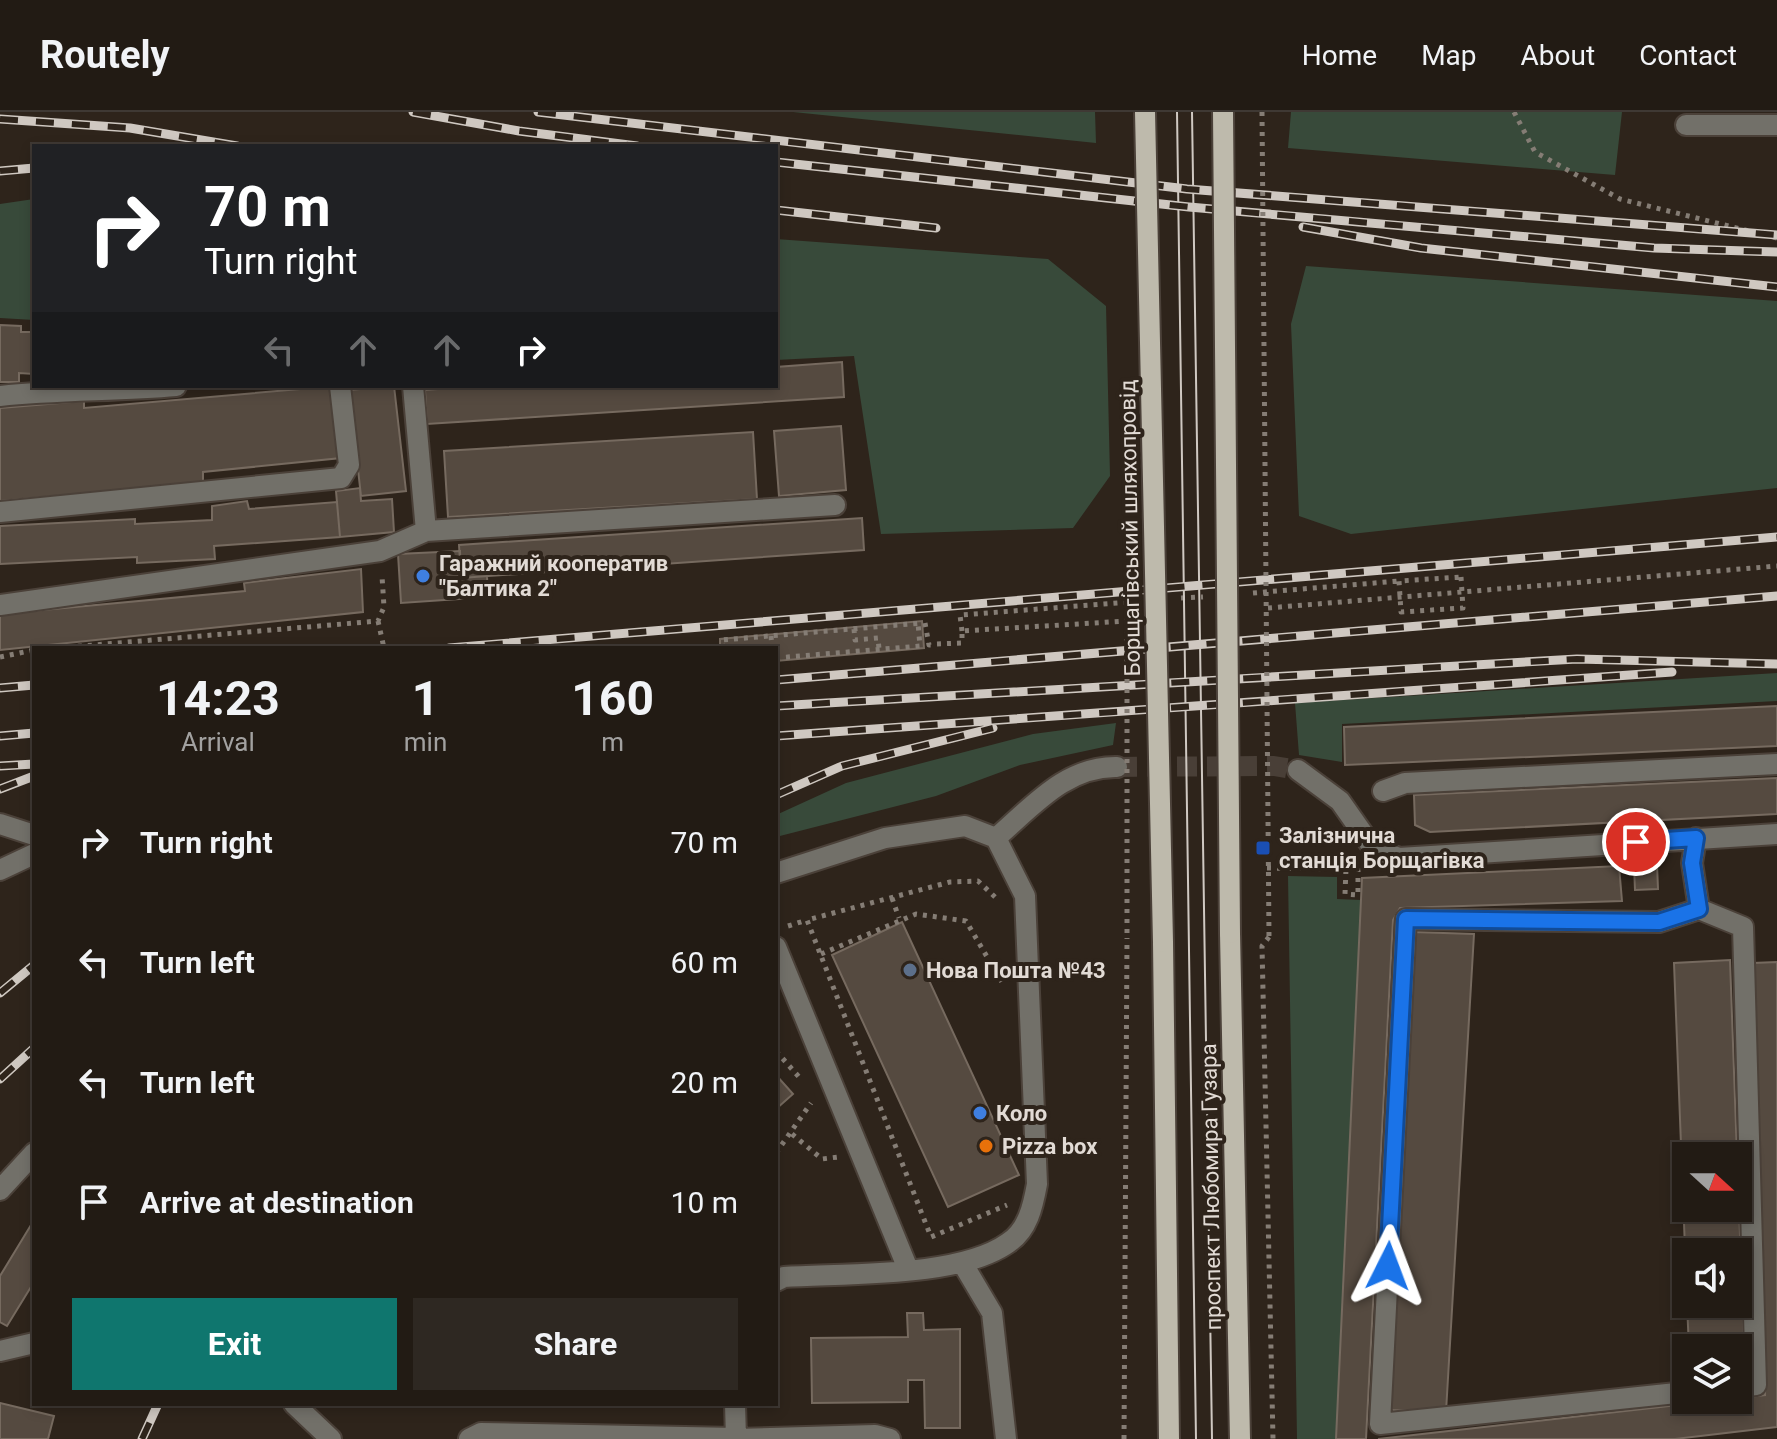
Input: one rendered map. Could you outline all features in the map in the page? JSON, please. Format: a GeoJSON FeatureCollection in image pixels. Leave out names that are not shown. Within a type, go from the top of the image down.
{"type":"FeatureCollection","features":[{"type":"Feature","properties":{"kind":"main road","name":"Борщагівський шляхопровід"},"geometry":{"type":"LineString","coordinates":[[1145,112],[1163,942]]}},
{"type":"Feature","properties":{"kind":"main road","name":"проспект Любомира Гузара"},"geometry":{"type":"LineString","coordinates":[[1223,112],[1230,933],[1240,1439]]}},
{"type":"Feature","properties":{"kind":"main road","name":"проспект Любомира Гузара"},"geometry":{"type":"LineString","coordinates":[[1163,942],[1169,1439]]}},
{"type":"Feature","properties":{"kind":"street"},"geometry":{"type":"LineString","coordinates":[[1686,125],[1777,125]]}},
{"type":"Feature","properties":{"kind":"street"},"geometry":{"type":"LineString","coordinates":[[0,396],[56,391],[92,394],[155,388]]}},
{"type":"Feature","properties":{"kind":"street"},"geometry":{"type":"LineString","coordinates":[[0,512],[341,478],[349,465],[340,388]]}},
{"type":"Feature","properties":{"kind":"street"},"geometry":{"type":"LineString","coordinates":[[413,388],[426,531]]}},
{"type":"Feature","properties":{"kind":"street"},"geometry":{"type":"LineString","coordinates":[[0,605],[380,551],[426,531],[835,505]]}},
{"type":"Feature","properties":{"kind":"street"},"geometry":{"type":"LineString","coordinates":[[1383,791],[1405,783],[1777,764]]}},
{"type":"Feature","properties":{"kind":"street"},"geometry":{"type":"LineString","coordinates":[[996,838],[1057,784],[1093,767],[1117,767]]}},
{"type":"Feature","properties":{"kind":"street"},"geometry":{"type":"LineString","coordinates":[[1298,770],[1340,801],[1373,848],[1399,858],[1777,834]]}},
{"type":"Feature","properties":{"kind":"street"},"geometry":{"type":"LineString","coordinates":[[0,824],[32,834]]}},
{"type":"Feature","properties":{"kind":"street"},"geometry":{"type":"LineString","coordinates":[[778,872],[885,838],[965,826],[996,838],[1025,896],[1037,1184],[1031,1216],[1009,1243],[963,1264],[779,1275]]}},
{"type":"Feature","properties":{"kind":"street"},"geometry":{"type":"LineString","coordinates":[[1696,838],[1692,863],[1699,909]]}},
{"type":"Feature","properties":{"kind":"street"},"geometry":{"type":"LineString","coordinates":[[0,870],[32,855]]}},
{"type":"Feature","properties":{"kind":"street"},"geometry":{"type":"LineString","coordinates":[[1672,1393],[1380,1424],[1406,919],[1659,922],[1699,909],[1743,927],[1756,1385],[1752,1385]]}},
{"type":"Feature","properties":{"kind":"street"},"geometry":{"type":"LineString","coordinates":[[778,952],[908,1269]]}},
{"type":"Feature","properties":{"kind":"street"},"geometry":{"type":"LineString","coordinates":[[0,1190],[32,1155]]}},
{"type":"Feature","properties":{"kind":"street"},"geometry":{"type":"LineString","coordinates":[[963,1264],[992,1313],[1006,1439]]}},
{"type":"Feature","properties":{"kind":"street"},"geometry":{"type":"LineString","coordinates":[[0,1351],[32,1343]]}},
{"type":"Feature","properties":{"kind":"street"},"geometry":{"type":"LineString","coordinates":[[296,1406],[331,1439]]}},
{"type":"Feature","properties":{"kind":"street"},"geometry":{"type":"LineString","coordinates":[[735,1406],[736,1438]]}},
{"type":"Feature","properties":{"kind":"street"},"geometry":{"type":"LineString","coordinates":[[469,1439],[481,1433],[736,1438],[875,1435],[890,1439]]}},
{"type":"Feature","properties":{"kind":"path"},"geometry":{"type":"LineString","coordinates":[[1262,112],[1269,937],[1262,946],[1273,1439]]}},
{"type":"Feature","properties":{"kind":"path"},"geometry":{"type":"LineString","coordinates":[[1514,112],[1535,152],[1620,199],[1777,238]]}},
{"type":"Feature","properties":{"kind":"path"},"geometry":{"type":"LineString","coordinates":[[380,551],[384,607],[378,621],[384,646]]}},
{"type":"Feature","properties":{"kind":"path"},"geometry":{"type":"LineString","coordinates":[[1268,608],[1777,566]]}},
{"type":"Feature","properties":{"kind":"path"},"geometry":{"type":"LineString","coordinates":[[1461,577],[1462,593],[1463,608],[1401,612],[1399,581],[1461,577]]}},
{"type":"Feature","properties":{"kind":"path"},"geometry":{"type":"LineString","coordinates":[[82,646],[378,621]]}},
{"type":"Feature","properties":{"kind":"path"},"geometry":{"type":"LineString","coordinates":[[922,623],[929,645],[935,645],[962,643],[962,631],[1127,621]]}},
{"type":"Feature","properties":{"kind":"path"},"geometry":{"type":"LineString","coordinates":[[723,646],[722,640],[922,623]]}},
{"type":"Feature","properties":{"kind":"path"},"geometry":{"type":"LineString","coordinates":[[778,658],[920,646],[922,623]]}},
{"type":"Feature","properties":{"kind":"path"},"geometry":{"type":"LineString","coordinates":[[854,629],[855,640],[878,638],[879,649]]}},
{"type":"Feature","properties":{"kind":"path"},"geometry":{"type":"LineString","coordinates":[[771,636],[772,646]]}},
{"type":"Feature","properties":{"kind":"path"},"geometry":{"type":"LineString","coordinates":[[0,657],[32,650]]}},
{"type":"Feature","properties":{"kind":"path"},"geometry":{"type":"LineString","coordinates":[[1267,868],[1346,869],[1345,894],[1358,895],[1358,871]]}},
{"type":"Feature","properties":{"kind":"path"},"geometry":{"type":"LineString","coordinates":[[998,913],[996,898],[978,881],[950,882],[807,920],[931,1237],[1018,1200]]}},
{"type":"Feature","properties":{"kind":"path"},"geometry":{"type":"LineString","coordinates":[[892,898],[899,918]]}},
{"type":"Feature","properties":{"kind":"path"},"geometry":{"type":"LineString","coordinates":[[821,954],[899,918],[916,914],[966,921],[1004,987],[1003,972]]}},
{"type":"Feature","properties":{"kind":"path"},"geometry":{"type":"LineString","coordinates":[[1124,1439],[1127,938]]}},
{"type":"Feature","properties":{"kind":"path"},"geometry":{"type":"LineString","coordinates":[[778,1053],[806,1084]]}},
{"type":"Feature","properties":{"kind":"path"},"geometry":{"type":"LineString","coordinates":[[778,1151],[816,1095]]}},
{"type":"Feature","properties":{"kind":"path"},"geometry":{"type":"LineString","coordinates":[[792,1134],[822,1159],[841,1157]]}},
{"type":"Feature","properties":{"kind":"green space"},"geometry":{"type":"Polygon","coordinates":[[[793,112],[1095,112],[1096,143],[793,112]]]}},
{"type":"Feature","properties":{"kind":"green space"},"geometry":{"type":"Polygon","coordinates":[[[1291,112],[1622,112],[1615,175],[1288,148],[1291,112]]]}},
{"type":"Feature","properties":{"kind":"green space"},"geometry":{"type":"Polygon","coordinates":[[[32,199],[32,320],[0,318],[0,204],[32,199]]]}},
{"type":"Feature","properties":{"kind":"green space"},"geometry":{"type":"Polygon","coordinates":[[[778,239],[1048,259],[1106,306],[1110,476],[1073,528],[881,534],[854,356],[778,360],[778,239]]]}},
{"type":"Feature","properties":{"kind":"green space"},"geometry":{"type":"Polygon","coordinates":[[[1306,266],[1777,301],[1777,488],[1351,534],[1299,516],[1291,324],[1306,266]]]}},
{"type":"Feature","properties":{"kind":"green space"},"geometry":{"type":"Polygon","coordinates":[[[1777,673],[1777,701],[1342,724],[1342,762],[1299,755],[1295,703],[1777,673]]]}},
{"type":"Feature","properties":{"kind":"green space"},"geometry":{"type":"Polygon","coordinates":[[[1116,723],[1113,745],[1020,765],[936,796],[778,836],[778,814],[846,783],[1033,734],[1116,723]]]}},
{"type":"Feature","properties":{"kind":"green space"},"geometry":{"type":"Polygon","coordinates":[[[1288,876],[1337,877],[1337,899],[1361,900],[1336,1439],[1297,1439],[1288,876]]]}},
{"type":"Feature","properties":{"kind":"building"},"geometry":{"type":"Polygon","coordinates":[[[0,325],[21,326],[21,332],[32,332],[32,374],[19,373],[19,382],[0,382],[0,325]]]}},
{"type":"Feature","properties":{"kind":"building"},"geometry":{"type":"Polygon","coordinates":[[[842,362],[844,397],[427,424],[425,390],[778,388],[778,367],[842,362]]]}},
{"type":"Feature","properties":{"kind":"building"},"geometry":{"type":"Polygon","coordinates":[[[335,388],[341,458],[203,472],[203,483],[0,501],[0,408],[84,401],[84,408],[335,388]]]}},
{"type":"Feature","properties":{"kind":"building"},"geometry":{"type":"Polygon","coordinates":[[[394,388],[406,491],[361,496],[349,390],[394,388]]]}},
{"type":"Feature","properties":{"kind":"building"},"geometry":{"type":"Polygon","coordinates":[[[841,426],[846,490],[779,496],[774,431],[841,426]]]}},
{"type":"Feature","properties":{"kind":"building"},"geometry":{"type":"Polygon","coordinates":[[[753,432],[757,499],[448,517],[444,451],[753,432]]]}},
{"type":"Feature","properties":{"kind":"building"},"geometry":{"type":"Polygon","coordinates":[[[360,488],[361,501],[392,499],[394,532],[340,537],[336,491],[360,488]]]}},
{"type":"Feature","properties":{"kind":"building"},"geometry":{"type":"Polygon","coordinates":[[[247,501],[249,509],[337,502],[340,537],[214,546],[215,559],[137,563],[137,557],[0,564],[0,526],[135,519],[135,524],[212,520],[212,506],[247,501]]]}},
{"type":"Feature","properties":{"kind":"building"},"geometry":{"type":"Polygon","coordinates":[[[862,518],[864,550],[461,578],[459,545],[862,518]]]}},
{"type":"Feature","properties":{"kind":"building"},"geometry":{"type":"Polygon","coordinates":[[[460,551],[461,578],[487,576],[488,597],[401,603],[398,554],[460,551]]]}},
{"type":"Feature","properties":{"kind":"building"},"geometry":{"type":"Polygon","coordinates":[[[361,569],[363,612],[0,650],[0,614],[245,591],[244,583],[361,569]]]}},
{"type":"Feature","properties":{"kind":"building"},"geometry":{"type":"Polygon","coordinates":[[[922,621],[924,648],[778,661],[778,646],[720,646],[720,639],[922,621]]]}},
{"type":"Feature","properties":{"kind":"building"},"geometry":{"type":"Polygon","coordinates":[[[1777,706],[1777,746],[1345,765],[1344,727],[1777,706]]]}},
{"type":"Feature","properties":{"kind":"building"},"geometry":{"type":"Polygon","coordinates":[[[1777,778],[1777,814],[1430,832],[1415,825],[1414,795],[1777,778]]]}},
{"type":"Feature","properties":{"kind":"building"},"geometry":{"type":"Polygon","coordinates":[[[1657,864],[1658,889],[1635,890],[1634,866],[1657,864]]]}},
{"type":"Feature","properties":{"kind":"building"},"geometry":{"type":"Polygon","coordinates":[[[1619,866],[1622,901],[1400,908],[1393,920],[1366,1439],[1336,1439],[1362,878],[1619,866]]]}},
{"type":"Feature","properties":{"kind":"building"},"geometry":{"type":"Polygon","coordinates":[[[902,922],[1019,1175],[948,1207],[832,955],[902,922]]]}},
{"type":"Feature","properties":{"kind":"building"},"geometry":{"type":"Polygon","coordinates":[[[1413,932],[1474,934],[1446,1412],[1386,1410],[1413,932]]]}},
{"type":"Feature","properties":{"kind":"building"},"geometry":{"type":"Polygon","coordinates":[[[1730,960],[1736,1142],[1681,1142],[1674,963],[1730,960]]]}},
{"type":"Feature","properties":{"kind":"building"},"geometry":{"type":"Polygon","coordinates":[[[1777,962],[1777,1427],[1675,1439],[1378,1439],[1672,1406],[1672,1414],[1752,1414],[1752,1396],[1765,1395],[1753,963],[1777,962]]]}},
{"type":"Feature","properties":{"kind":"building"},"geometry":{"type":"Polygon","coordinates":[[[778,1077],[793,1094],[778,1107],[778,1077]]]}},
{"type":"Feature","properties":{"kind":"building"},"geometry":{"type":"Polygon","coordinates":[[[1684,1222],[1740,1222],[1740,1238],[1685,1238],[1684,1222]]]}},
{"type":"Feature","properties":{"kind":"building"},"geometry":{"type":"Polygon","coordinates":[[[32,1223],[32,1285],[7,1326],[0,1322],[0,1276],[32,1223]]]}},
{"type":"Feature","properties":{"kind":"building"},"geometry":{"type":"Polygon","coordinates":[[[907,1313],[923,1313],[924,1330],[960,1329],[960,1428],[925,1428],[924,1380],[908,1380],[908,1402],[812,1403],[811,1338],[908,1337],[907,1313]]]}},
{"type":"Feature","properties":{"kind":"building"},"geometry":{"type":"Polygon","coordinates":[[[1688,1318],[1743,1318],[1744,1334],[1688,1334],[1688,1318]]]}},
{"type":"Feature","properties":{"kind":"building"},"geometry":{"type":"Polygon","coordinates":[[[0,1403],[54,1416],[48,1439],[0,1439],[0,1403]]]}},
{"type":"Feature","properties":{"kind":"tunnel"},"geometry":{"type":"LineString","coordinates":[[1117,767],[1274,766],[1298,770]]}},
{"type":"Feature","properties":{"kind":"tram line"},"geometry":{"type":"LineString","coordinates":[[1177,112],[1196,1439]]}},
{"type":"Feature","properties":{"kind":"tram line"},"geometry":{"type":"LineString","coordinates":[[1192,112],[1212,1439]]}},
{"type":"Feature","properties":{"kind":"railway"},"geometry":{"type":"LineString","coordinates":[[413,112],[519,131],[621,144]]}},
{"type":"Feature","properties":{"kind":"railway"},"geometry":{"type":"LineString","coordinates":[[538,112],[1187,189],[1777,235]]}},
{"type":"Feature","properties":{"kind":"railway"},"geometry":{"type":"LineString","coordinates":[[0,119],[130,128],[225,144]]}},
{"type":"Feature","properties":{"kind":"railway"},"geometry":{"type":"LineString","coordinates":[[778,162],[1189,207],[1654,248],[1777,252]]}},
{"type":"Feature","properties":{"kind":"railway"},"geometry":{"type":"LineString","coordinates":[[0,171],[32,168]]}},
{"type":"Feature","properties":{"kind":"railway"},"geometry":{"type":"LineString","coordinates":[[778,210],[936,228]]}},
{"type":"Feature","properties":{"kind":"railway"},"geometry":{"type":"LineString","coordinates":[[1303,227],[1421,248],[1777,287]]}},
{"type":"Feature","properties":{"kind":"railway"},"geometry":{"type":"LineString","coordinates":[[473,646],[1777,537]]}},
{"type":"Feature","properties":{"kind":"railway"},"geometry":{"type":"LineString","coordinates":[[778,680],[1777,596]]}},
{"type":"Feature","properties":{"kind":"railway"},"geometry":{"type":"LineString","coordinates":[[778,706],[1577,659],[1777,664]]}},
{"type":"Feature","properties":{"kind":"railway"},"geometry":{"type":"LineString","coordinates":[[778,736],[1672,672]]}},
{"type":"Feature","properties":{"kind":"railway"},"geometry":{"type":"LineString","coordinates":[[0,688],[32,685]]}},
{"type":"Feature","properties":{"kind":"railway"},"geometry":{"type":"LineString","coordinates":[[778,794],[842,766],[993,728]]}},
{"type":"Feature","properties":{"kind":"railway"},"geometry":{"type":"LineString","coordinates":[[0,736],[32,733]]}},
{"type":"Feature","properties":{"kind":"railway"},"geometry":{"type":"LineString","coordinates":[[0,766],[32,764]]}},
{"type":"Feature","properties":{"kind":"railway"},"geometry":{"type":"LineString","coordinates":[[0,789],[32,777]]}},
{"type":"Feature","properties":{"kind":"railway"},"geometry":{"type":"LineString","coordinates":[[0,993],[32,967]]}},
{"type":"Feature","properties":{"kind":"railway"},"geometry":{"type":"LineString","coordinates":[[0,1079],[32,1050]]}},
{"type":"Feature","properties":{"kind":"railway"},"geometry":{"type":"LineString","coordinates":[[142,1439],[157,1406]]}},
{"type":"Feature","properties":{"kind":"place","name":"Гаражний кооператив \"Балтика 2\""},"geometry":{"type":"Point","coordinates":[423,576]}},
{"type":"Feature","properties":{"kind":"place","name":"Залізнична станція Борщагівка"},"geometry":{"type":"Point","coordinates":[1263,848]}},
{"type":"Feature","properties":{"kind":"place","name":"Нова Пошта №43"},"geometry":{"type":"Point","coordinates":[910,970]}},
{"type":"Feature","properties":{"kind":"place","name":"Коло"},"geometry":{"type":"Point","coordinates":[980,1113]}},
{"type":"Feature","properties":{"kind":"place","name":"Pizza box"},"geometry":{"type":"Point","coordinates":[986,1146]}},
{"type":"Feature","properties":{"kind":"route"},"geometry":{"type":"LineString","coordinates":[[1388,1266],[1406,919],[1659,922],[1699,909],[1692,863],[1696,838],[1636,842]]}}]}
